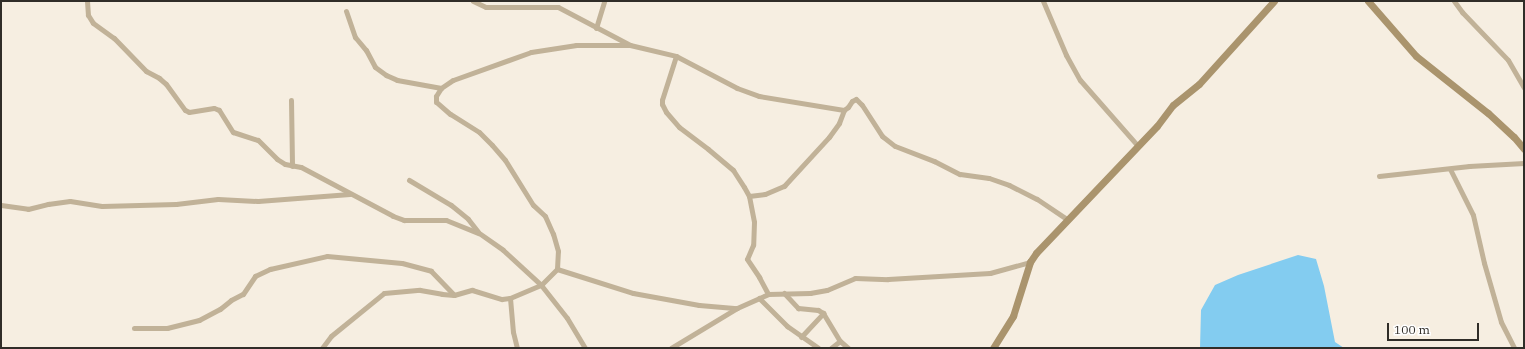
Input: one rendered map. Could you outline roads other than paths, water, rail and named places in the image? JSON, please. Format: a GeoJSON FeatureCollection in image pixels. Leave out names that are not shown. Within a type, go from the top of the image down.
{"type":"FeatureCollection","features":[{"type":"Feature","properties":{"kind":"street"},"geometry":{"type":"LineString","coordinates":[[87,1],[88,15],[93,23],[114,38],[146,71],[159,78],[166,84],[185,110],[189,112],[214,108],[219,110],[233,132],[258,140],[277,159],[292,166],[301,168],[393,216],[404,220],[446,220],[479,233],[503,250],[542,284],[567,318],[585,348]]}},
{"type":"Feature","properties":{"kind":"street"},"geometry":{"type":"LineString","coordinates":[[473,1],[486,7],[558,7],[630,45],[676,56],[737,88],[759,96],[844,110]]}},
{"type":"Feature","properties":{"kind":"street"},"geometry":{"type":"LineString","coordinates":[[596,28],[604,1]]}},
{"type":"Feature","properties":{"kind":"street"},"geometry":{"type":"LineString","coordinates":[[1043,1],[1066,55],[1080,80],[1138,146]]}},
{"type":"Feature","properties":{"kind":"street"},"geometry":{"type":"LineString","coordinates":[[993,348],[1013,316],[1030,262],[1045,242],[1157,126],[1173,105],[1199,84],[1274,1]]}},
{"type":"Feature","properties":{"kind":"street"},"geometry":{"type":"LineString","coordinates":[[1368,1],[1416,56],[1488,113],[1514,137],[1524,149]]}},
{"type":"Feature","properties":{"kind":"street"},"geometry":{"type":"LineString","coordinates":[[1454,1],[1462,12],[1506,57],[1524,88]]}},
{"type":"Feature","properties":{"kind":"street"},"geometry":{"type":"LineString","coordinates":[[346,11],[355,37],[366,50],[375,67],[386,76],[397,80],[441,88]]}},
{"type":"Feature","properties":{"kind":"street"},"geometry":{"type":"LineString","coordinates":[[322,348],[331,336],[384,293],[420,290],[454,295],[472,290],[502,299],[510,298],[542,284],[557,269],[558,251],[554,234],[545,216],[533,205],[505,160],[492,145],[479,132],[450,114],[436,102],[436,96],[441,88],[453,80],[531,52],[576,45],[630,45]]}},
{"type":"Feature","properties":{"kind":"street"},"geometry":{"type":"LineString","coordinates":[[676,56],[662,100],[666,112],[679,127],[708,148],[733,170],[749,196],[752,207],[754,235],[753,245],[747,259],[768,294]]}},
{"type":"Feature","properties":{"kind":"street"},"geometry":{"type":"LineString","coordinates":[[749,196],[765,194],[784,186],[829,137],[839,123],[844,110],[852,101],[856,99],[862,105],[882,136],[895,146],[934,161],[960,174],[989,178],[1010,185],[1036,199],[1067,219]]}},
{"type":"Feature","properties":{"kind":"street"},"geometry":{"type":"LineString","coordinates":[[291,100],[292,166]]}},
{"type":"Feature","properties":{"kind":"street"},"geometry":{"type":"LineString","coordinates":[[1379,176],[1483,165],[1524,163]]}},
{"type":"Feature","properties":{"kind":"street"},"geometry":{"type":"LineString","coordinates":[[1450,169],[1473,215],[1484,263],[1501,322],[1514,348]]}},
{"type":"Feature","properties":{"kind":"street"},"geometry":{"type":"LineString","coordinates":[[410,180],[451,205],[468,220],[479,233]]}},
{"type":"Feature","properties":{"kind":"street"},"geometry":{"type":"LineString","coordinates":[[1,205],[28,209],[70,201],[102,206],[176,204],[218,199],[258,201],[351,194]]}},
{"type":"Feature","properties":{"kind":"street"},"geometry":{"type":"LineString","coordinates":[[134,328],[167,328],[199,320],[220,309],[231,300],[243,294],[255,276],[270,269],[327,256],[402,263],[431,271],[454,295]]}},
{"type":"Feature","properties":{"kind":"street"},"geometry":{"type":"LineString","coordinates":[[671,348],[737,308],[768,294],[810,293],[827,290],[855,278],[888,279],[990,273],[1030,262]]}},
{"type":"Feature","properties":{"kind":"street"},"geometry":{"type":"LineString","coordinates":[[557,269],[633,293],[699,305],[737,308]]}},
{"type":"Feature","properties":{"kind":"street"},"geometry":{"type":"LineString","coordinates":[[784,293],[798,308],[818,310],[822,313],[840,341],[848,348]]}},
{"type":"Feature","properties":{"kind":"street"},"geometry":{"type":"LineString","coordinates":[[510,298],[516,348]]}},
{"type":"Feature","properties":{"kind":"street"},"geometry":{"type":"LineString","coordinates":[[759,298],[775,315],[801,337],[818,348]]}},
{"type":"Feature","properties":{"kind":"street"},"geometry":{"type":"LineString","coordinates":[[801,337],[822,313]]}},
{"type":"Feature","properties":{"kind":"street"},"geometry":{"type":"LineString","coordinates":[[832,348],[840,341]]}},
{"type":"Feature","properties":{"kind":"water"},"geometry":{"type":"Polygon","coordinates":[[[1298,255],[1316,259],[1324,286],[1335,342],[1344,348],[1200,348],[1201,310],[1215,285],[1238,275],[1298,255]]]}}]}
